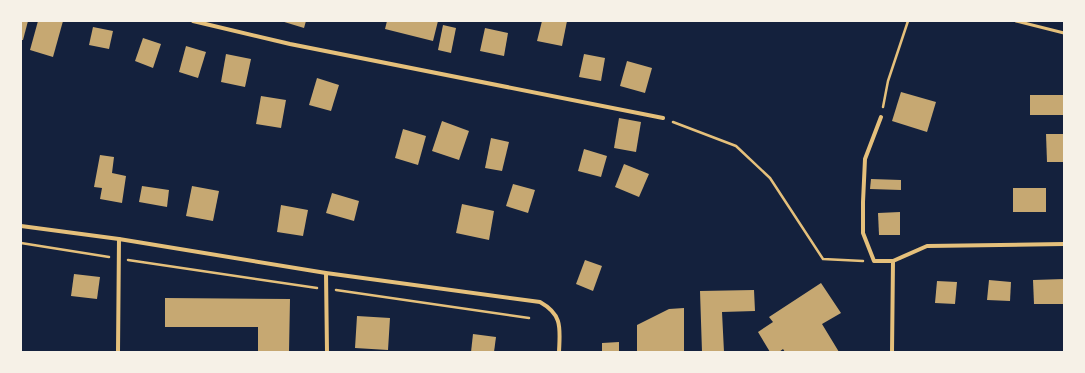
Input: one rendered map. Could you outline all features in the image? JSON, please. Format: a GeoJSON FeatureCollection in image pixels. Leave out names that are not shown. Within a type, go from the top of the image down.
{"type":"FeatureCollection","features":[{"type":"Feature","properties":{"kind":"street"},"geometry":{"type":"LineString","coordinates":[[193,21],[298,46],[663,118]]}},
{"type":"Feature","properties":{"kind":"street"},"geometry":{"type":"LineString","coordinates":[[881,117],[865,158],[863,232],[874,261],[893,261],[928,246],[1064,244]]}},
{"type":"Feature","properties":{"kind":"street"},"geometry":{"type":"LineString","coordinates":[[21,226],[119,239],[326,273],[540,302],[550,308],[556,315],[560,327],[559,352]]}},
{"type":"Feature","properties":{"kind":"street"},"geometry":{"type":"LineString","coordinates":[[118,352],[119,239]]}},
{"type":"Feature","properties":{"kind":"street"},"geometry":{"type":"LineString","coordinates":[[892,352],[893,261]]}},
{"type":"Feature","properties":{"kind":"street"},"geometry":{"type":"LineString","coordinates":[[326,273],[327,352]]}},
{"type":"Feature","properties":{"kind":"lane"},"geometry":{"type":"LineString","coordinates":[[1016,21],[1064,33]]}},
{"type":"Feature","properties":{"kind":"path"},"geometry":{"type":"LineString","coordinates":[[881,117],[888,81],[908,21]]}},
{"type":"Feature","properties":{"kind":"path"},"geometry":{"type":"LineString","coordinates":[[663,118],[736,146],[770,178],[823,258],[874,261]]}},
{"type":"Feature","properties":{"kind":"path"},"geometry":{"type":"LineString","coordinates":[[21,243],[529,318]]}},
{"type":"Feature","properties":{"kind":"building"},"geometry":{"type":"Polygon","coordinates":[[[21,21],[28,21],[23,40],[21,40],[21,21]]]}},
{"type":"Feature","properties":{"kind":"building"},"geometry":{"type":"Polygon","coordinates":[[[38,21],[63,21],[53,57],[30,50],[38,21]]]}},
{"type":"Feature","properties":{"kind":"building"},"geometry":{"type":"Polygon","coordinates":[[[281,21],[306,21],[304,28],[281,21]]]}},
{"type":"Feature","properties":{"kind":"building"},"geometry":{"type":"Polygon","coordinates":[[[387,21],[438,21],[433,41],[385,29],[387,21]]]}},
{"type":"Feature","properties":{"kind":"building"},"geometry":{"type":"Polygon","coordinates":[[[542,21],[567,21],[562,46],[537,41],[542,21]]]}},
{"type":"Feature","properties":{"kind":"building"},"geometry":{"type":"Polygon","coordinates":[[[443,25],[456,28],[451,53],[438,50],[443,25]]]}},
{"type":"Feature","properties":{"kind":"building"},"geometry":{"type":"Polygon","coordinates":[[[93,27],[113,31],[109,49],[89,45],[93,27]]]}},
{"type":"Feature","properties":{"kind":"building"},"geometry":{"type":"Polygon","coordinates":[[[485,28],[508,33],[504,56],[480,51],[485,28]]]}},
{"type":"Feature","properties":{"kind":"building"},"geometry":{"type":"Polygon","coordinates":[[[143,38],[161,44],[153,68],[135,61],[143,38]]]}},
{"type":"Feature","properties":{"kind":"building"},"geometry":{"type":"Polygon","coordinates":[[[186,46],[206,52],[198,78],[179,72],[186,46]]]}},
{"type":"Feature","properties":{"kind":"building"},"geometry":{"type":"Polygon","coordinates":[[[226,54],[251,59],[245,87],[221,82],[226,54]]]}},
{"type":"Feature","properties":{"kind":"building"},"geometry":{"type":"Polygon","coordinates":[[[584,54],[605,58],[601,81],[579,77],[584,54]]]}},
{"type":"Feature","properties":{"kind":"building"},"geometry":{"type":"Polygon","coordinates":[[[627,61],[652,68],[645,93],[620,86],[627,61]]]}},
{"type":"Feature","properties":{"kind":"building"},"geometry":{"type":"Polygon","coordinates":[[[317,78],[339,85],[331,111],[309,105],[317,78]]]}},
{"type":"Feature","properties":{"kind":"building"},"geometry":{"type":"Polygon","coordinates":[[[901,92],[936,102],[927,132],[892,121],[901,92]]]}},
{"type":"Feature","properties":{"kind":"building"},"geometry":{"type":"Polygon","coordinates":[[[1030,95],[1064,95],[1064,115],[1030,115],[1030,95]]]}},
{"type":"Feature","properties":{"kind":"building"},"geometry":{"type":"Polygon","coordinates":[[[261,96],[286,100],[281,128],[256,124],[261,96]]]}},
{"type":"Feature","properties":{"kind":"building"},"geometry":{"type":"Polygon","coordinates":[[[619,118],[641,122],[636,152],[614,148],[619,118]]]}},
{"type":"Feature","properties":{"kind":"building"},"geometry":{"type":"Polygon","coordinates":[[[442,121],[469,131],[459,160],[432,151],[442,121]]]}},
{"type":"Feature","properties":{"kind":"building"},"geometry":{"type":"Polygon","coordinates":[[[403,129],[426,136],[418,165],[395,158],[403,129]]]}},
{"type":"Feature","properties":{"kind":"building"},"geometry":{"type":"Polygon","coordinates":[[[1046,134],[1064,134],[1064,162],[1047,162],[1046,134]]]}},
{"type":"Feature","properties":{"kind":"building"},"geometry":{"type":"Polygon","coordinates":[[[491,138],[509,142],[502,171],[485,168],[491,138]]]}},
{"type":"Feature","properties":{"kind":"building"},"geometry":{"type":"Polygon","coordinates":[[[584,149],[607,156],[601,177],[578,171],[584,149]]]}},
{"type":"Feature","properties":{"kind":"building"},"geometry":{"type":"Polygon","coordinates":[[[100,155],[114,157],[112,173],[126,176],[122,203],[100,199],[102,188],[94,187],[100,155]]]}},
{"type":"Feature","properties":{"kind":"building"},"geometry":{"type":"Polygon","coordinates":[[[624,164],[649,174],[639,197],[615,187],[624,164]]]}},
{"type":"Feature","properties":{"kind":"building"},"geometry":{"type":"Polygon","coordinates":[[[871,179],[901,180],[901,190],[870,189],[871,179]]]}},
{"type":"Feature","properties":{"kind":"building"},"geometry":{"type":"Polygon","coordinates":[[[513,184],[535,190],[528,213],[506,206],[513,184]]]}},
{"type":"Feature","properties":{"kind":"building"},"geometry":{"type":"Polygon","coordinates":[[[142,186],[169,190],[167,207],[139,202],[142,186]]]}},
{"type":"Feature","properties":{"kind":"building"},"geometry":{"type":"Polygon","coordinates":[[[192,186],[219,191],[213,221],[186,216],[192,186]]]}},
{"type":"Feature","properties":{"kind":"building"},"geometry":{"type":"Polygon","coordinates":[[[1013,188],[1046,188],[1046,212],[1013,212],[1013,188]]]}},
{"type":"Feature","properties":{"kind":"building"},"geometry":{"type":"Polygon","coordinates":[[[332,193],[359,201],[354,221],[326,213],[332,193]]]}},
{"type":"Feature","properties":{"kind":"building"},"geometry":{"type":"Polygon","coordinates":[[[462,204],[494,211],[489,240],[456,233],[462,204]]]}},
{"type":"Feature","properties":{"kind":"building"},"geometry":{"type":"Polygon","coordinates":[[[281,205],[308,210],[303,236],[277,232],[281,205]]]}},
{"type":"Feature","properties":{"kind":"building"},"geometry":{"type":"Polygon","coordinates":[[[900,212],[900,235],[879,235],[878,213],[900,212]]]}},
{"type":"Feature","properties":{"kind":"building"},"geometry":{"type":"Polygon","coordinates":[[[585,260],[602,266],[593,291],[576,284],[585,260]]]}},
{"type":"Feature","properties":{"kind":"building"},"geometry":{"type":"Polygon","coordinates":[[[74,274],[100,277],[97,299],[71,296],[74,274]]]}},
{"type":"Feature","properties":{"kind":"building"},"geometry":{"type":"Polygon","coordinates":[[[1064,279],[1064,304],[1034,304],[1033,280],[1064,279]]]}},
{"type":"Feature","properties":{"kind":"building"},"geometry":{"type":"Polygon","coordinates":[[[989,280],[1011,282],[1010,301],[987,300],[989,280]]]}},
{"type":"Feature","properties":{"kind":"building"},"geometry":{"type":"Polygon","coordinates":[[[937,281],[957,282],[955,304],[935,303],[937,281]]]}},
{"type":"Feature","properties":{"kind":"building"},"geometry":{"type":"Polygon","coordinates":[[[821,283],[841,313],[822,324],[839,352],[785,352],[783,349],[779,352],[770,352],[758,332],[773,322],[769,317],[821,283]]]}},
{"type":"Feature","properties":{"kind":"building"},"geometry":{"type":"Polygon","coordinates":[[[754,290],[755,311],[722,312],[724,352],[702,352],[700,291],[754,290]]]}},
{"type":"Feature","properties":{"kind":"building"},"geometry":{"type":"Polygon","coordinates":[[[165,298],[290,299],[289,352],[258,352],[258,327],[165,327],[165,298]]]}},
{"type":"Feature","properties":{"kind":"building"},"geometry":{"type":"Polygon","coordinates":[[[684,308],[684,352],[637,352],[637,325],[669,309],[684,308]]]}},
{"type":"Feature","properties":{"kind":"building"},"geometry":{"type":"Polygon","coordinates":[[[357,316],[390,318],[388,350],[355,348],[357,316]]]}},
{"type":"Feature","properties":{"kind":"building"},"geometry":{"type":"Polygon","coordinates":[[[473,334],[496,337],[494,352],[471,352],[473,334]]]}},
{"type":"Feature","properties":{"kind":"building"},"geometry":{"type":"Polygon","coordinates":[[[619,342],[619,352],[602,352],[602,343],[619,342]]]}}]}
